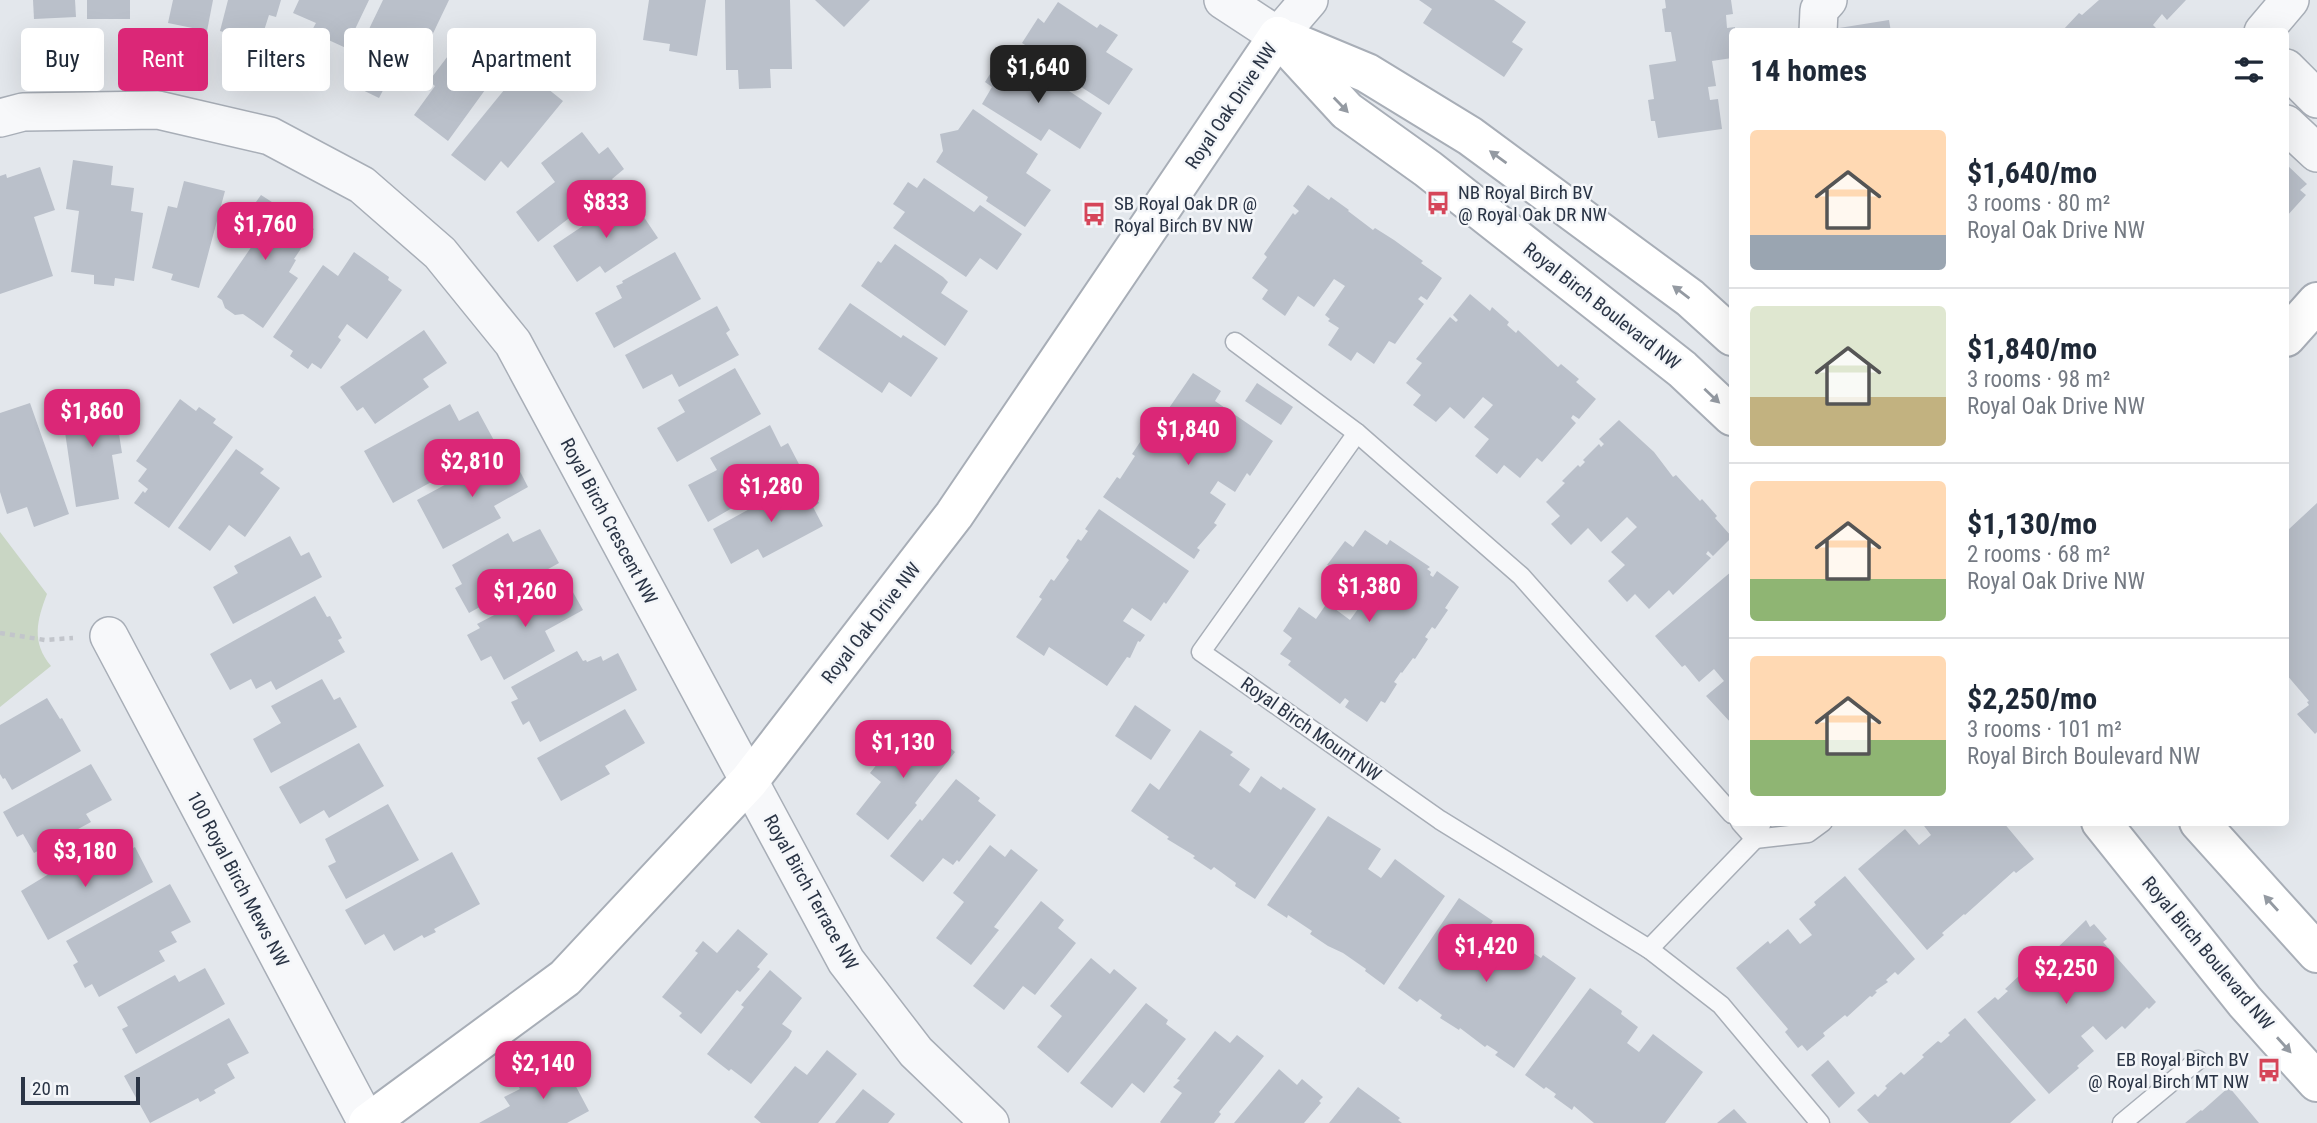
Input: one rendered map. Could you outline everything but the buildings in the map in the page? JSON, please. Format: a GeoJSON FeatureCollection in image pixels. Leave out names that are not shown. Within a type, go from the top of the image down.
{"type":"FeatureCollection","features":[{"type":"Feature","properties":{"kind":"street","name":"Royal Birch Boulevard NW"},"geometry":{"type":"LineString","coordinates":[[1223,0],[1278,36],[1367,73],[1470,136],[1690,298],[1729,333]]}},
{"type":"Feature","properties":{"kind":"street"},"geometry":{"type":"LineString","coordinates":[[1278,36],[1309,0]]}},
{"type":"Feature","properties":{"kind":"street"},"geometry":{"type":"LineString","coordinates":[[1818,28],[1819,10],[1828,0]]}},
{"type":"Feature","properties":{"kind":"street"},"geometry":{"type":"LineString","coordinates":[[2266,28],[2290,0]]}},
{"type":"Feature","properties":{"kind":"street","name":"Royal Birch Boulevard NW"},"geometry":{"type":"LineString","coordinates":[[1278,36],[1347,111],[1428,169],[1661,352],[1729,413]]}},
{"type":"Feature","properties":{"kind":"street","name":"Royal Oak Drive NW"},"geometry":{"type":"LineString","coordinates":[[368,1123],[565,978],[749,781],[954,516],[1278,36]]}},
{"type":"Feature","properties":{"kind":"street"},"geometry":{"type":"LineString","coordinates":[[2289,71],[2317,99]]}},
{"type":"Feature","properties":{"kind":"street","name":"Royal Birch Crescent NW"},"geometry":{"type":"LineString","coordinates":[[0,118],[23,112],[158,110],[270,136],[362,186],[440,253],[513,343],[749,781]]}},
{"type":"Feature","properties":{"kind":"street"},"geometry":{"type":"LineString","coordinates":[[2289,127],[2317,153]]}},
{"type":"Feature","properties":{"kind":"street"},"geometry":{"type":"LineString","coordinates":[[2289,334],[2317,302]]}},
{"type":"Feature","properties":{"kind":"street","name":"100 Royal Birch Mews NW"},"geometry":{"type":"LineString","coordinates":[[109,635],[368,1123]]}},
{"type":"Feature","properties":{"kind":"street","name":"Royal Birch Terrace NW"},"geometry":{"type":"LineString","coordinates":[[749,781],[846,961],[916,1052],[990,1123]]}},
{"type":"Feature","properties":{"kind":"street","name":"Royal Birch Boulevard NW"},"geometry":{"type":"LineString","coordinates":[[2104,826],[2245,1002],[2317,1082]]}},
{"type":"Feature","properties":{"kind":"street"},"geometry":{"type":"LineString","coordinates":[[2203,826],[2317,953]]}},
{"type":"Feature","properties":{"kind":"lane"},"geometry":{"type":"LineString","coordinates":[[1235,342],[1357,433],[1521,576],[1729,811]]}},
{"type":"Feature","properties":{"kind":"lane","name":"Royal Birch Mount NW"},"geometry":{"type":"LineString","coordinates":[[1357,433],[1200,652],[1440,820],[1649,948],[1721,1005],[1820,1123]]}},
{"type":"Feature","properties":{"kind":"lane"},"geometry":{"type":"LineString","coordinates":[[1649,948],[1758,831],[1808,833],[1818,826]]}},
{"type":"Feature","properties":{"kind":"lane"},"geometry":{"type":"LineString","coordinates":[[2122,1123],[2198,1060]]}},
{"type":"Feature","properties":{"kind":"path"},"geometry":{"type":"LineString","coordinates":[[0,633],[45,640],[109,635]]}},
{"type":"Feature","properties":{"kind":"green space"},"geometry":{"type":"Polygon","coordinates":[[[0,532],[47,594],[39,622],[38,640],[51,666],[0,707],[0,532]]]}},
{"type":"Feature","properties":{"kind":"place","name":"NB Royal Birch BV @ Royal Oak DR NW"},"geometry":{"type":"Point","coordinates":[1438,203]}},
{"type":"Feature","properties":{"kind":"place","name":"SB Royal Oak DR @ Royal Birch BV NW"},"geometry":{"type":"Point","coordinates":[1094,214]}},
{"type":"Feature","properties":{"kind":"place","name":"EB Royal Birch BV @ Royal Birch MT NW"},"geometry":{"type":"Point","coordinates":[2269,1070]}}]}
